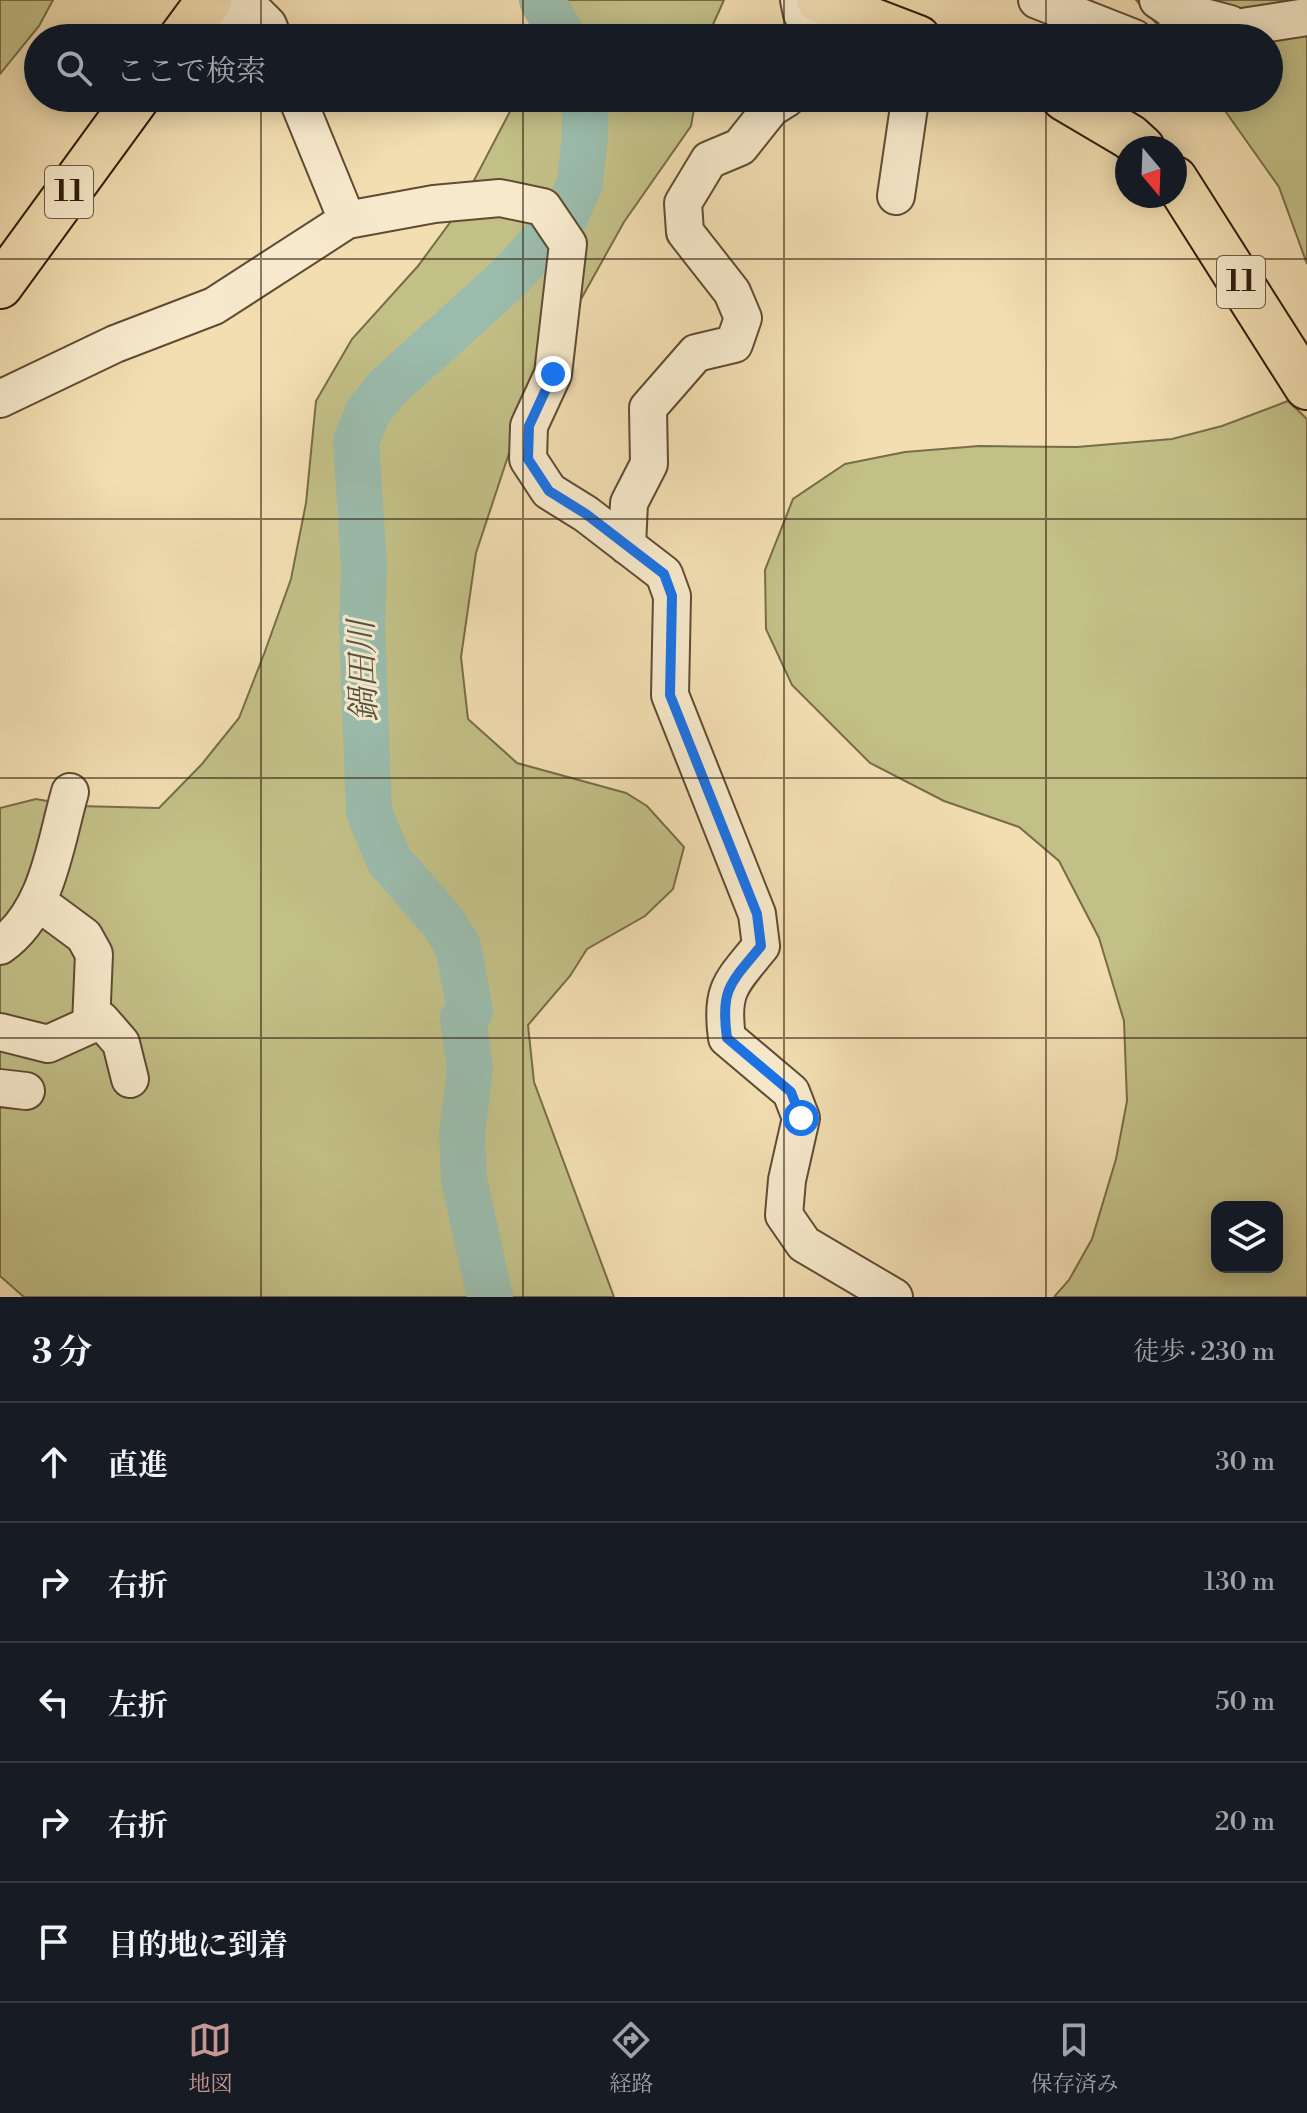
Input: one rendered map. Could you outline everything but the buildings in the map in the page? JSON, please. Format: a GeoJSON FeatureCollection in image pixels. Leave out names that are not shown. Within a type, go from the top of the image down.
{"type":"FeatureCollection","features":[{"type":"Feature","properties":{"kind":"main road"},"geometry":{"type":"LineString","coordinates":[[191,24],[209,0]]}},
{"type":"Feature","properties":{"kind":"main road"},"geometry":{"type":"LineString","coordinates":[[819,0],[882,24]]}},
{"type":"Feature","properties":{"kind":"main road","name":"11"},"geometry":{"type":"LineString","coordinates":[[0,286],[127,112]]}},
{"type":"Feature","properties":{"kind":"main road"},"geometry":{"type":"LineString","coordinates":[[1088,112],[1128,136]]}},
{"type":"Feature","properties":{"kind":"main road","name":"11"},"geometry":{"type":"LineString","coordinates":[[1187,198],[1307,387]]}},
{"type":"Feature","properties":{"kind":"street"},"geometry":{"type":"LineString","coordinates":[[799,0],[802,14],[813,24]]}},
{"type":"Feature","properties":{"kind":"street"},"geometry":{"type":"LineString","coordinates":[[1037,0],[1098,24]]}},
{"type":"Feature","properties":{"kind":"street"},"geometry":{"type":"LineString","coordinates":[[1158,0],[1170,8],[1235,24]]}},
{"type":"Feature","properties":{"kind":"street"},"geometry":{"type":"LineString","coordinates":[[223,24],[241,12],[256,13],[267,24]]}},
{"type":"Feature","properties":{"kind":"street"},"geometry":{"type":"LineString","coordinates":[[1265,24],[1307,17]]}},
{"type":"Feature","properties":{"kind":"street"},"geometry":{"type":"LineString","coordinates":[[303,112],[347,220]]}},
{"type":"Feature","properties":{"kind":"street"},"geometry":{"type":"LineString","coordinates":[[627,546],[629,503],[649,464],[648,408],[696,353],[734,344],[743,318],[732,292],[685,232],[683,203],[709,160],[740,147],[768,112]]}},
{"type":"Feature","properties":{"kind":"street"},"geometry":{"type":"LineString","coordinates":[[896,196],[908,112]]}},
{"type":"Feature","properties":{"kind":"street"},"geometry":{"type":"LineString","coordinates":[[0,399],[115,344],[214,306],[347,220],[434,204],[500,198],[543,207],[568,244],[553,374],[529,426],[528,459],[549,491],[586,514],[664,574],[672,596],[670,695],[757,914],[761,946],[729,986],[724,1013],[727,1038],[791,1092],[801,1118],[787,1180],[784,1215],[804,1244],[894,1297]]}},
{"type":"Feature","properties":{"kind":"street"},"geometry":{"type":"LineString","coordinates":[[0,946],[16,935],[38,902],[70,792]]}},
{"type":"Feature","properties":{"kind":"street"},"geometry":{"type":"LineString","coordinates":[[38,902],[84,936],[94,954],[91,1025]]}},
{"type":"Feature","properties":{"kind":"street"},"geometry":{"type":"LineString","coordinates":[[0,1032],[48,1044],[101,1020],[121,1043],[130,1079]]}},
{"type":"Feature","properties":{"kind":"shaded area"},"geometry":{"type":"Polygon","coordinates":[[[0,0],[53,0],[40,24],[24,24],[24,44],[0,74],[0,0]]]}},
{"type":"Feature","properties":{"kind":"shaded area"},"geometry":{"type":"Polygon","coordinates":[[[556,0],[724,0],[713,24],[547,24],[556,0]]]}},
{"type":"Feature","properties":{"kind":"shaded area"},"geometry":{"type":"Polygon","coordinates":[[[1136,0],[1307,0],[1307,264],[1279,187],[1226,112],[1283,112],[1283,24],[1157,24],[1136,0]]]}},
{"type":"Feature","properties":{"kind":"shaded area"},"geometry":{"type":"Polygon","coordinates":[[[510,112],[694,112],[691,126],[624,222],[575,310],[517,429],[476,553],[461,657],[468,719],[517,763],[626,793],[647,806],[684,847],[673,889],[645,916],[587,949],[570,976],[528,1025],[534,1082],[614,1297],[24,1297],[0,1276],[0,808],[36,799],[77,806],[159,808],[202,764],[239,718],[291,579],[306,503],[316,401],[352,339],[418,266],[457,213],[510,112]]]}},
{"type":"Feature","properties":{"kind":"shaded area"},"geometry":{"type":"Polygon","coordinates":[[[1288,401],[1307,419],[1307,1297],[1054,1297],[1069,1280],[1092,1239],[1116,1159],[1127,1101],[1124,1021],[1099,938],[1059,861],[1019,827],[944,801],[870,763],[792,685],[766,629],[765,570],[793,499],[845,464],[905,452],[979,446],[1077,447],[1172,439],[1222,426],[1288,401]]]}},
{"type":"Feature","properties":{"kind":"waterway","name":"鍋田川"},"geometry":{"type":"LineString","coordinates":[[542,0],[555,24]]}},
{"type":"Feature","properties":{"kind":"waterway","name":"鍋田川"},"geometry":{"type":"LineString","coordinates":[[490,1297],[464,1180],[462,1133],[470,1068],[463,1019],[470,1011],[458,946],[442,921],[389,860],[369,812],[362,626],[364,566],[356,441],[368,412],[387,388],[510,277],[566,215],[580,183],[585,112]]}},
{"type":"Feature","properties":{"kind":"route"},"geometry":{"type":"LineString","coordinates":[[553,374],[529,426],[528,459],[549,491],[586,514],[664,574],[672,596],[670,695],[757,914],[761,946],[729,986],[724,1013],[727,1038],[791,1092],[801,1118]]}}]}
